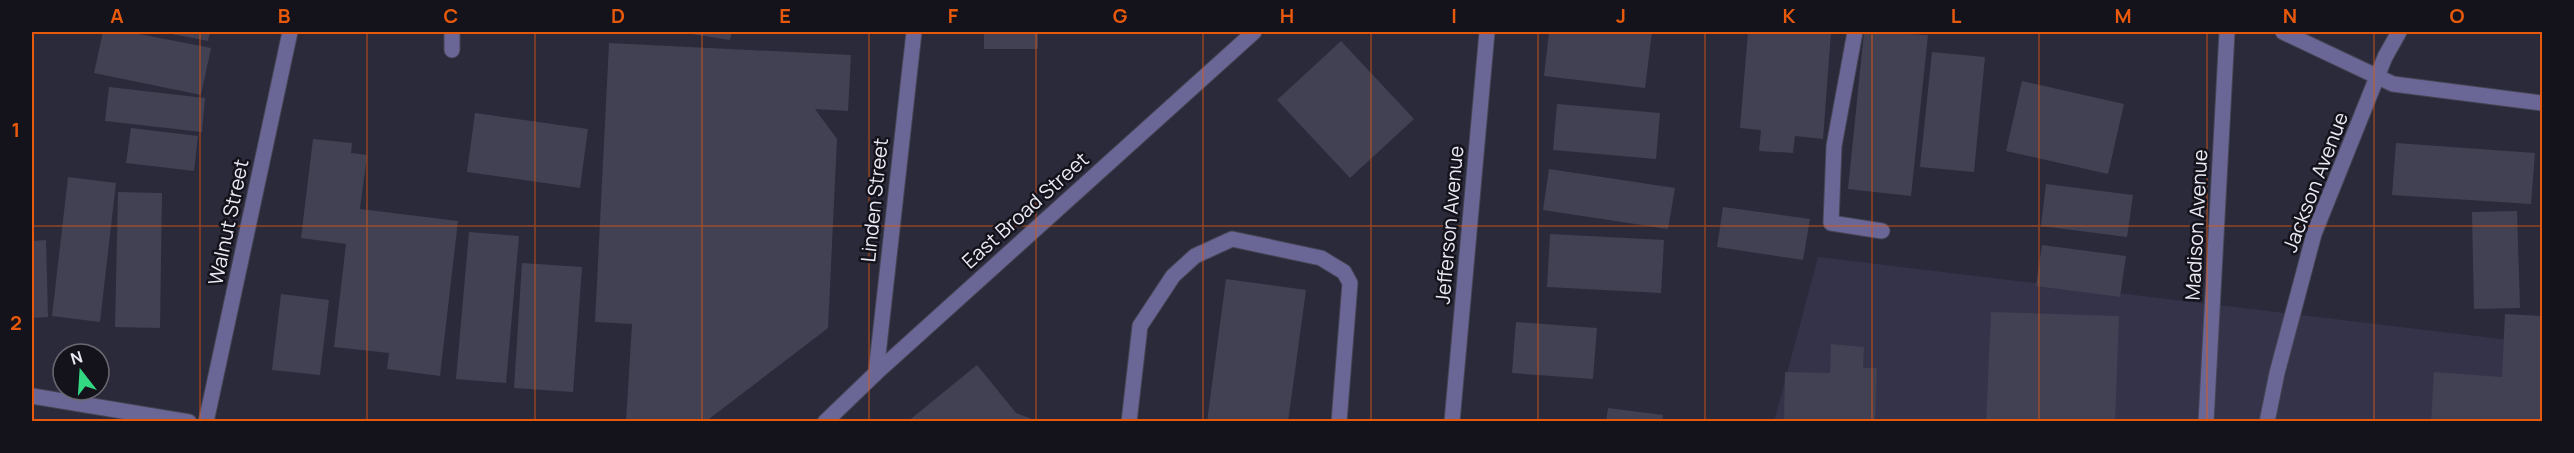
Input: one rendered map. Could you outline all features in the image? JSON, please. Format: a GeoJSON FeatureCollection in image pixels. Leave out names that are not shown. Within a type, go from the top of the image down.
{"type":"FeatureCollection","features":[{"type":"Feature","properties":{"kind":"street","name":"Walnut Street"},"geometry":{"type":"LineString","coordinates":[[206,422],[290,32]]}},
{"type":"Feature","properties":{"kind":"street"},"geometry":{"type":"LineString","coordinates":[[452,32],[452,50]]}},
{"type":"Feature","properties":{"kind":"street","name":"Linden Street"},"geometry":{"type":"LineString","coordinates":[[876,373],[914,32]]}},
{"type":"Feature","properties":{"kind":"street","name":"East Broad Street"},"geometry":{"type":"LineString","coordinates":[[825,422],[876,373],[1254,32]]}},
{"type":"Feature","properties":{"kind":"street","name":"Jefferson Avenue"},"geometry":{"type":"LineString","coordinates":[[1452,422],[1487,32]]}},
{"type":"Feature","properties":{"kind":"street"},"geometry":{"type":"LineString","coordinates":[[1855,32],[1834,146],[1831,223],[1882,231]]}},
{"type":"Feature","properties":{"kind":"street","name":"Madison Avenue"},"geometry":{"type":"LineString","coordinates":[[2206,422],[2227,32]]}},
{"type":"Feature","properties":{"kind":"street"},"geometry":{"type":"LineString","coordinates":[[2283,32],[2393,84],[2542,103]]}},
{"type":"Feature","properties":{"kind":"street","name":"Jackson Avenue"},"geometry":{"type":"LineString","coordinates":[[2267,422],[2277,373],[2314,234],[2385,57],[2399,32]]}},
{"type":"Feature","properties":{"kind":"street"},"geometry":{"type":"LineString","coordinates":[[1129,422],[1140,326],[1173,276],[1195,256],[1232,239],[1322,258],[1344,272],[1350,282],[1339,422]]}},
{"type":"Feature","properties":{"kind":"street"},"geometry":{"type":"LineString","coordinates":[[32,396],[189,422]]}},
{"type":"Feature","properties":{"kind":"shaded area"},"geometry":{"type":"Polygon","coordinates":[[[1818,257],[2542,344],[2542,421],[1774,422],[1818,257]]]}},
{"type":"Feature","properties":{"kind":"building"},"geometry":{"type":"Polygon","coordinates":[[[103,32],[129,32],[211,48],[201,95],[94,73],[103,32]]]}},
{"type":"Feature","properties":{"kind":"building"},"geometry":{"type":"Polygon","coordinates":[[[162,32],[210,32],[208,41],[162,32]]]}},
{"type":"Feature","properties":{"kind":"building"},"geometry":{"type":"Polygon","coordinates":[[[679,32],[732,32],[730,40],[679,32]]]}},
{"type":"Feature","properties":{"kind":"building"},"geometry":{"type":"Polygon","coordinates":[[[984,32],[1038,32],[1038,49],[984,49],[984,32]]]}},
{"type":"Feature","properties":{"kind":"building"},"geometry":{"type":"Polygon","coordinates":[[[1549,32],[1652,32],[1645,88],[1544,76],[1549,32]]]}},
{"type":"Feature","properties":{"kind":"building"},"geometry":{"type":"Polygon","coordinates":[[[1748,32],[1831,32],[1823,139],[1795,136],[1793,153],[1759,151],[1761,130],[1740,128],[1748,32]]]}},
{"type":"Feature","properties":{"kind":"building"},"geometry":{"type":"Polygon","coordinates":[[[1864,32],[1928,35],[1911,196],[1848,189],[1864,32]]]}},
{"type":"Feature","properties":{"kind":"building"},"geometry":{"type":"Polygon","coordinates":[[[1341,41],[1414,119],[1350,178],[1277,100],[1341,41]]]}},
{"type":"Feature","properties":{"kind":"building"},"geometry":{"type":"Polygon","coordinates":[[[609,43],[851,55],[848,111],[815,109],[837,139],[828,328],[705,422],[626,422],[632,324],[595,322],[609,43]]]}},
{"type":"Feature","properties":{"kind":"building"},"geometry":{"type":"Polygon","coordinates":[[[1932,52],[1985,57],[1974,172],[1920,167],[1932,52]]]}},
{"type":"Feature","properties":{"kind":"building"},"geometry":{"type":"Polygon","coordinates":[[[2022,81],[2124,104],[2108,174],[2006,151],[2022,81]]]}},
{"type":"Feature","properties":{"kind":"building"},"geometry":{"type":"Polygon","coordinates":[[[109,87],[205,98],[202,132],[105,121],[109,87]]]}},
{"type":"Feature","properties":{"kind":"building"},"geometry":{"type":"Polygon","coordinates":[[[1557,104],[1660,113],[1656,159],[1553,150],[1557,104]]]}},
{"type":"Feature","properties":{"kind":"building"},"geometry":{"type":"Polygon","coordinates":[[[475,113],[588,129],[580,188],[467,172],[475,113]]]}},
{"type":"Feature","properties":{"kind":"building"},"geometry":{"type":"Polygon","coordinates":[[[131,128],[198,136],[194,171],[126,163],[131,128]]]}},
{"type":"Feature","properties":{"kind":"building"},"geometry":{"type":"Polygon","coordinates":[[[313,139],[352,143],[351,153],[367,155],[360,209],[458,221],[440,376],[387,369],[389,353],[334,347],[346,244],[301,238],[313,139]]]}},
{"type":"Feature","properties":{"kind":"building"},"geometry":{"type":"Polygon","coordinates":[[[2396,143],[2535,153],[2531,204],[2392,195],[2396,143]]]}},
{"type":"Feature","properties":{"kind":"building"},"geometry":{"type":"Polygon","coordinates":[[[1549,169],[1675,188],[1668,229],[1543,210],[1549,169]]]}},
{"type":"Feature","properties":{"kind":"building"},"geometry":{"type":"Polygon","coordinates":[[[68,177],[116,183],[100,322],[52,316],[68,177]]]}},
{"type":"Feature","properties":{"kind":"building"},"geometry":{"type":"Polygon","coordinates":[[[2046,184],[2133,195],[2127,237],[2041,226],[2046,184]]]}},
{"type":"Feature","properties":{"kind":"building"},"geometry":{"type":"Polygon","coordinates":[[[118,192],[162,193],[160,328],[115,327],[118,192]]]}},
{"type":"Feature","properties":{"kind":"building"},"geometry":{"type":"Polygon","coordinates":[[[1723,207],[1810,219],[1803,260],[1717,247],[1723,207]]]}},
{"type":"Feature","properties":{"kind":"building"},"geometry":{"type":"Polygon","coordinates":[[[2517,211],[2520,308],[2474,309],[2472,212],[2517,211]]]}},
{"type":"Feature","properties":{"kind":"building"},"geometry":{"type":"Polygon","coordinates":[[[469,232],[519,236],[506,383],[456,379],[469,232]]]}},
{"type":"Feature","properties":{"kind":"building"},"geometry":{"type":"Polygon","coordinates":[[[1550,234],[1664,240],[1661,293],[1547,287],[1550,234]]]}},
{"type":"Feature","properties":{"kind":"building"},"geometry":{"type":"Polygon","coordinates":[[[46,240],[48,317],[32,318],[32,241],[46,240]]]}},
{"type":"Feature","properties":{"kind":"building"},"geometry":{"type":"Polygon","coordinates":[[[2042,245],[2126,256],[2120,297],[2036,286],[2042,245]]]}},
{"type":"Feature","properties":{"kind":"building"},"geometry":{"type":"Polygon","coordinates":[[[522,263],[582,267],[573,392],[514,388],[522,263]]]}},
{"type":"Feature","properties":{"kind":"building"},"geometry":{"type":"Polygon","coordinates":[[[1226,279],[1306,290],[1288,422],[1207,422],[1226,279]]]}},
{"type":"Feature","properties":{"kind":"building"},"geometry":{"type":"Polygon","coordinates":[[[281,294],[329,300],[320,375],[272,370],[281,294]]]}},
{"type":"Feature","properties":{"kind":"building"},"geometry":{"type":"Polygon","coordinates":[[[1991,312],[2119,316],[2115,422],[1986,422],[1991,312]]]}},
{"type":"Feature","properties":{"kind":"building"},"geometry":{"type":"Polygon","coordinates":[[[2505,314],[2542,316],[2542,422],[2431,422],[2434,372],[2502,377],[2505,314]]]}},
{"type":"Feature","properties":{"kind":"building"},"geometry":{"type":"Polygon","coordinates":[[[1516,322],[1597,328],[1593,379],[1512,373],[1516,322]]]}},
{"type":"Feature","properties":{"kind":"building"},"geometry":{"type":"Polygon","coordinates":[[[1831,344],[1864,347],[1863,368],[1877,368],[1875,422],[1784,422],[1785,372],[1830,373],[1831,344]]]}},
{"type":"Feature","properties":{"kind":"building"},"geometry":{"type":"Polygon","coordinates":[[[977,365],[1016,413],[1032,419],[1031,422],[907,422],[977,365]]]}},
{"type":"Feature","properties":{"kind":"building"},"geometry":{"type":"Polygon","coordinates":[[[1608,408],[1663,415],[1662,422],[1606,422],[1608,408]]]}}]}
